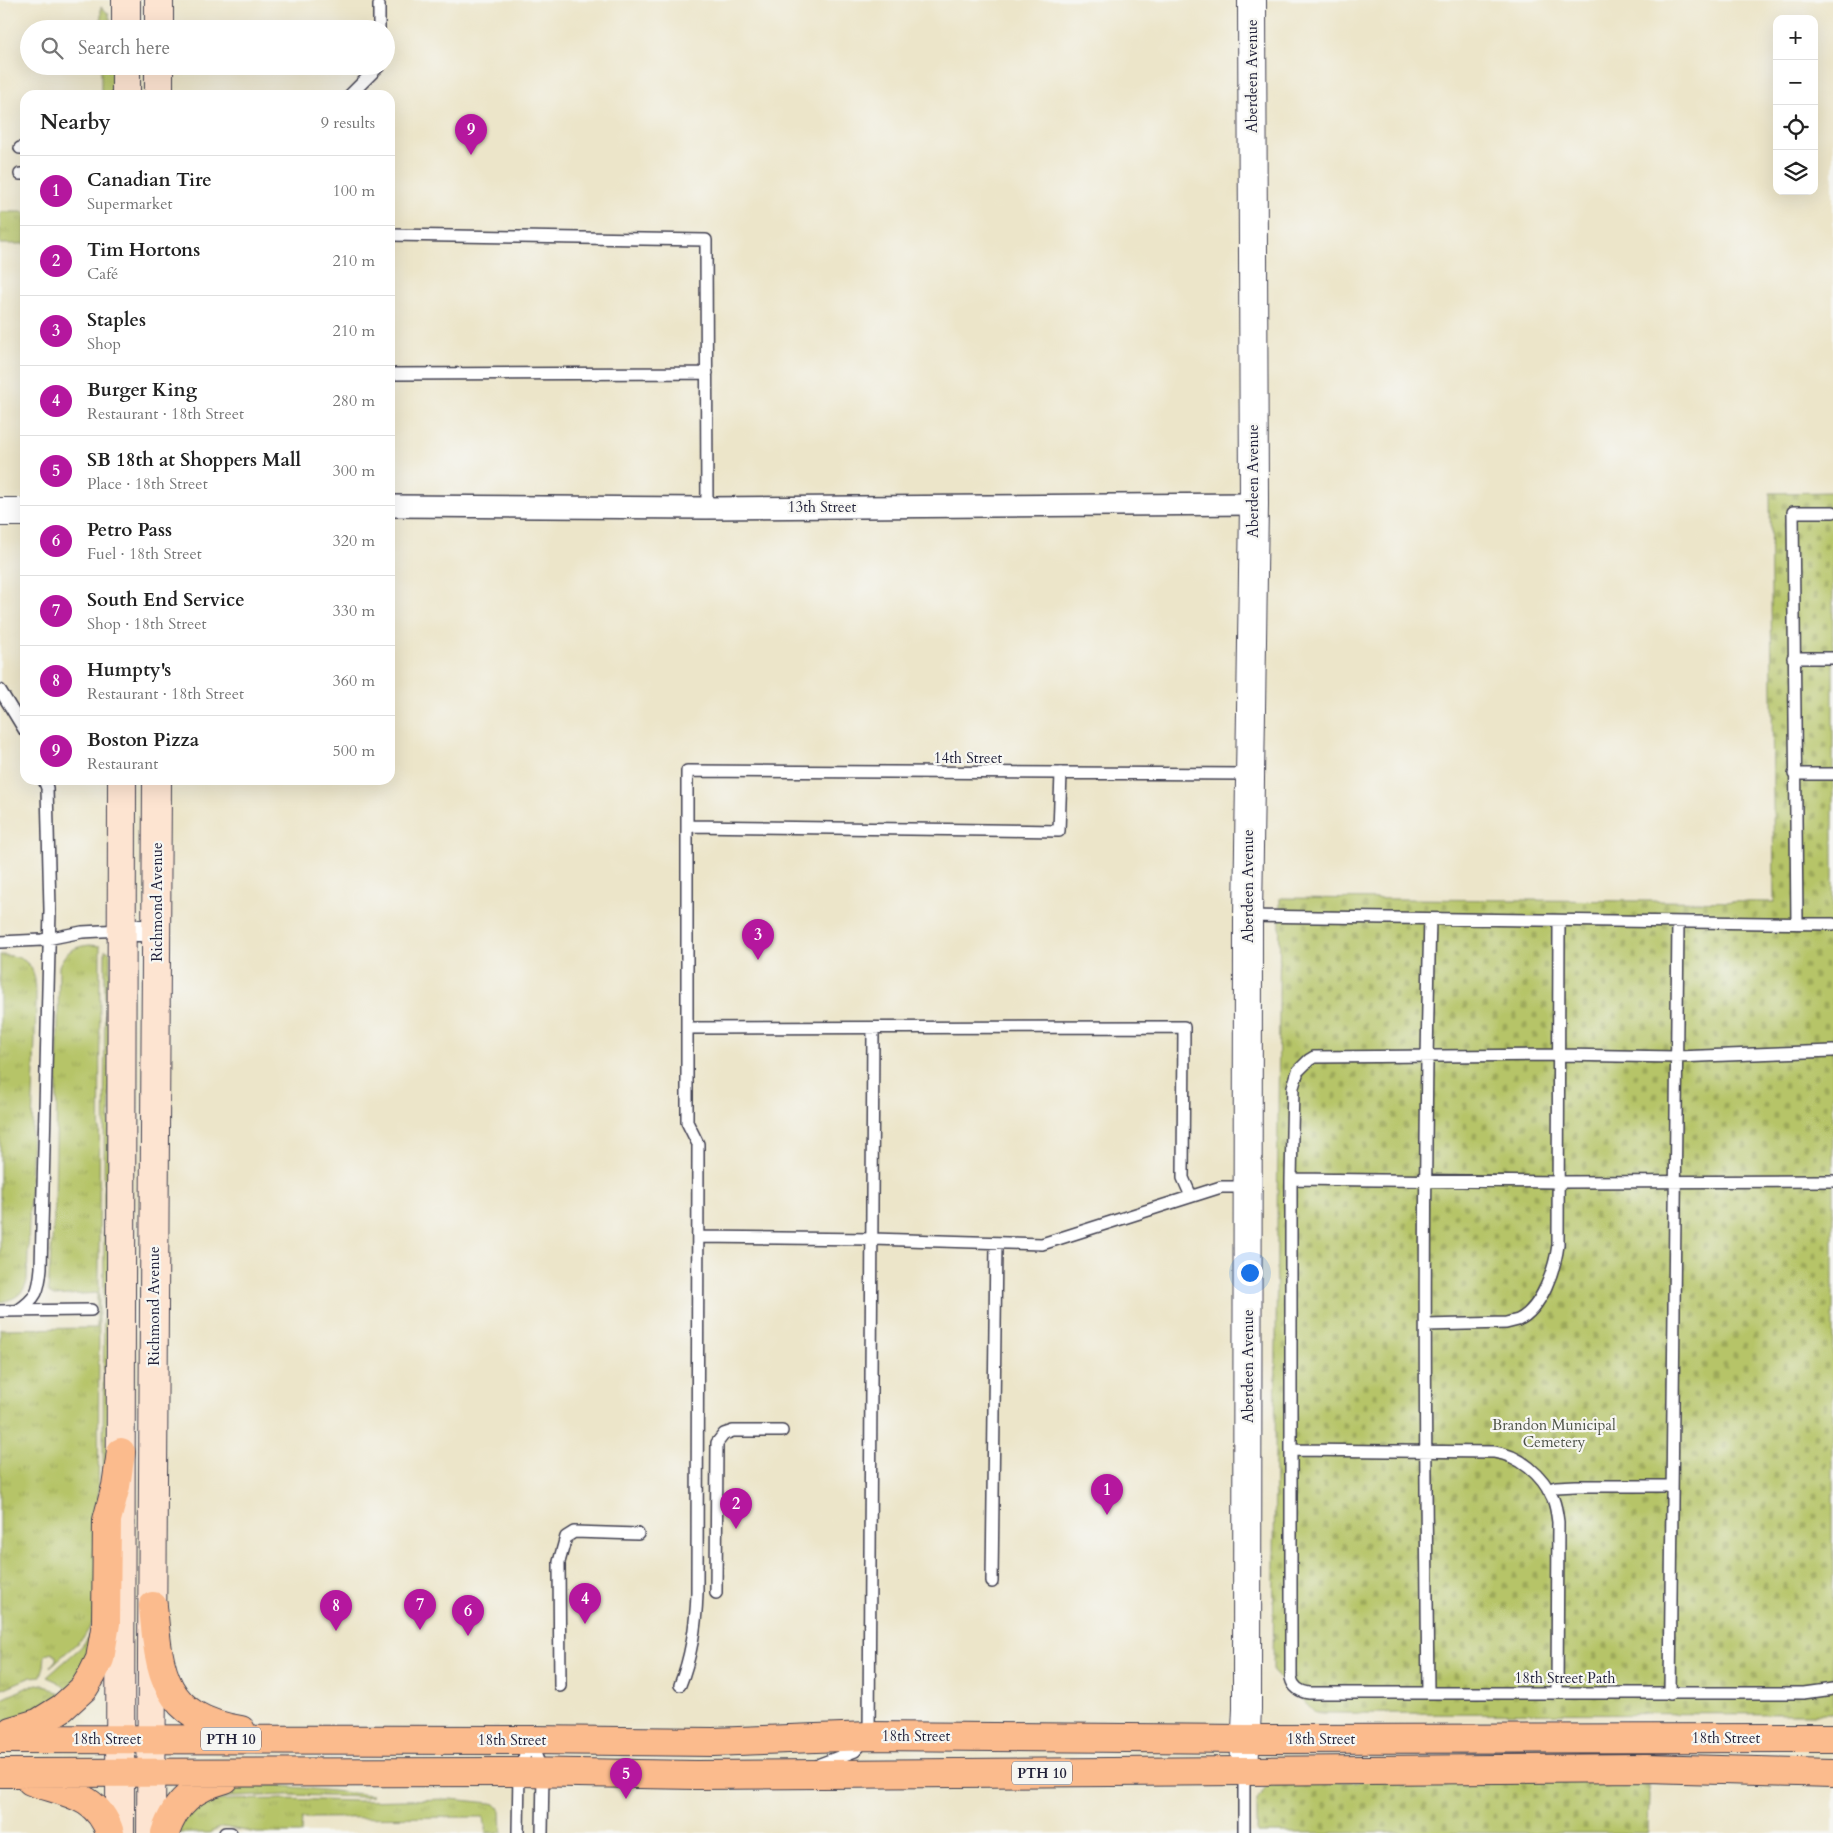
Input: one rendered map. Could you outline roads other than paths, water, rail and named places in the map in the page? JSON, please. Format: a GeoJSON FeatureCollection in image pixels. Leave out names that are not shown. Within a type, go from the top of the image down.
{"type":"FeatureCollection","features":[{"type":"Feature","properties":{"kind":"main road"},"geometry":{"type":"LineString","coordinates":[[126,0],[126,20]]}},
{"type":"Feature","properties":{"kind":"main road"},"geometry":{"type":"LineString","coordinates":[[159,0],[159,20]]}},
{"type":"Feature","properties":{"kind":"main road"},"geometry":{"type":"LineString","coordinates":[[126,75],[126,90]]}},
{"type":"Feature","properties":{"kind":"main road"},"geometry":{"type":"LineString","coordinates":[[159,75],[159,90]]}},
{"type":"Feature","properties":{"kind":"main road"},"geometry":{"type":"LineString","coordinates":[[120,1833],[122,785]]}},
{"type":"Feature","properties":{"kind":"main road","name":"Richmond Avenue"},"geometry":{"type":"LineString","coordinates":[[151,1833],[157,785]]}},
{"type":"Feature","properties":{"kind":"main road"},"geometry":{"type":"LineString","coordinates":[[0,1733],[38,1723],[49,1718],[84,1688],[100,1658],[106,1623],[107,1520],[116,1486],[121,1452]]}},
{"type":"Feature","properties":{"kind":"main road"},"geometry":{"type":"LineString","coordinates":[[153,1606],[157,1652],[164,1676],[170,1690],[186,1709],[218,1725],[309,1739]]}},
{"type":"Feature","properties":{"kind":"main road","name":"18th Street"},"geometry":{"type":"LineString","coordinates":[[0,1739],[713,1742],[869,1736],[1246,1739],[1833,1738]]}},
{"type":"Feature","properties":{"kind":"main road","name":"18th Street"},"geometry":{"type":"LineString","coordinates":[[0,1773],[782,1774],[1646,1768],[1833,1773]]}},
{"type":"Feature","properties":{"kind":"main road"},"geometry":{"type":"LineString","coordinates":[[0,1773],[80,1796],[103,1816],[110,1833]]}},
{"type":"Feature","properties":{"kind":"main road"},"geometry":{"type":"LineString","coordinates":[[165,1833],[178,1806],[192,1792],[204,1785],[220,1780],[252,1774]]}},
{"type":"Feature","properties":{"kind":"street","name":"Aberdeen Avenue"},"geometry":{"type":"LineString","coordinates":[[1244,1771],[1246,1739],[1249,774],[1254,504],[1252,0]]}},
{"type":"Feature","properties":{"kind":"street","name":"13th Street"},"geometry":{"type":"LineString","coordinates":[[395,506],[707,508],[1254,504]]}},
{"type":"Feature","properties":{"kind":"street"},"geometry":{"type":"LineString","coordinates":[[121,930],[157,931]]}},
{"type":"Feature","properties":{"kind":"lane"},"geometry":{"type":"LineString","coordinates":[[379,5],[379,20]]}},
{"type":"Feature","properties":{"kind":"lane"},"geometry":{"type":"LineString","coordinates":[[355,90],[370,75]]}},
{"type":"Feature","properties":{"kind":"lane"},"geometry":{"type":"LineString","coordinates":[[395,235],[706,240],[707,508]]}},
{"type":"Feature","properties":{"kind":"lane"},"geometry":{"type":"LineString","coordinates":[[395,374],[707,374]]}},
{"type":"Feature","properties":{"kind":"lane"},"geometry":{"type":"LineString","coordinates":[[1797,923],[1794,774],[1793,512],[1833,512]]}},
{"type":"Feature","properties":{"kind":"lane"},"geometry":{"type":"LineString","coordinates":[[1793,658],[1833,658]]}},
{"type":"Feature","properties":{"kind":"lane"},"geometry":{"type":"LineString","coordinates":[[0,690],[20,723]]}},
{"type":"Feature","properties":{"kind":"lane","name":"14th Street"},"geometry":{"type":"LineString","coordinates":[[687,826],[687,771],[1249,774]]}},
{"type":"Feature","properties":{"kind":"lane"},"geometry":{"type":"LineString","coordinates":[[680,1685],[695,1634],[697,1614],[698,1144],[687,1122],[687,826],[1059,831],[1061,773]]}},
{"type":"Feature","properties":{"kind":"lane"},"geometry":{"type":"LineString","coordinates":[[1794,774],[1833,774]]}},
{"type":"Feature","properties":{"kind":"lane"},"geometry":{"type":"LineString","coordinates":[[17,1311],[30,1302],[40,1286],[41,1268],[50,939],[46,785]]}},
{"type":"Feature","properties":{"kind":"lane"},"geometry":{"type":"LineString","coordinates":[[1248,916],[1833,924]]}},
{"type":"Feature","properties":{"kind":"lane"},"geometry":{"type":"LineString","coordinates":[[1428,1693],[1426,1056],[1430,919]]}},
{"type":"Feature","properties":{"kind":"lane"},"geometry":{"type":"LineString","coordinates":[[1426,1325],[1506,1323],[1518,1320],[1527,1314],[1545,1289],[1552,1275],[1556,1259],[1559,1182],[1559,921]]}},
{"type":"Feature","properties":{"kind":"lane"},"geometry":{"type":"LineString","coordinates":[[1670,1694],[1678,922]]}},
{"type":"Feature","properties":{"kind":"lane"},"geometry":{"type":"LineString","coordinates":[[0,942],[50,939],[82,932],[121,930]]}},
{"type":"Feature","properties":{"kind":"lane"},"geometry":{"type":"LineString","coordinates":[[687,1028],[1184,1028],[1183,1178],[1191,1196]]}},
{"type":"Feature","properties":{"kind":"lane"},"geometry":{"type":"LineString","coordinates":[[782,1774],[844,1756],[855,1751],[869,1736],[873,1028]]}},
{"type":"Feature","properties":{"kind":"lane"},"geometry":{"type":"LineString","coordinates":[[1557,1693],[1559,1534],[1556,1510],[1548,1490],[1536,1474],[1526,1465],[1504,1453],[1291,1450],[1291,1179],[1293,1086],[1295,1078],[1303,1065],[1309,1060],[1320,1056],[1677,1056],[1833,1051]]}},
{"type":"Feature","properties":{"kind":"lane"},"geometry":{"type":"LineString","coordinates":[[1291,1179],[1559,1182],[1833,1181]]}},
{"type":"Feature","properties":{"kind":"lane"},"geometry":{"type":"LineString","coordinates":[[698,1237],[872,1239],[1042,1244],[1221,1187],[1248,1187]]}},
{"type":"Feature","properties":{"kind":"lane"},"geometry":{"type":"LineString","coordinates":[[992,1582],[996,1243]]}},
{"type":"Feature","properties":{"kind":"lane"},"geometry":{"type":"LineString","coordinates":[[0,1311],[91,1310]]}},
{"type":"Feature","properties":{"kind":"lane"},"geometry":{"type":"LineString","coordinates":[[716,1593],[717,1443],[724,1434],[733,1431],[782,1431]]}},
{"type":"Feature","properties":{"kind":"lane","name":"18th Street Path"},"geometry":{"type":"LineString","coordinates":[[1291,1450],[1291,1678],[1298,1690],[1309,1693],[1670,1694],[1804,1693],[1833,1689]]}},
{"type":"Feature","properties":{"kind":"lane"},"geometry":{"type":"LineString","coordinates":[[1548,1490],[1576,1486],[1672,1486]]}},
{"type":"Feature","properties":{"kind":"lane"},"geometry":{"type":"LineString","coordinates":[[560,1686],[559,1562],[566,1537],[574,1532],[638,1534]]}},
{"type":"Feature","properties":{"kind":"lane"},"geometry":{"type":"LineString","coordinates":[[530,1740],[531,1773],[542,1833]]}},
{"type":"Feature","properties":{"kind":"lane"},"geometry":{"type":"LineString","coordinates":[[518,1833],[531,1773],[530,1740]]}},
{"type":"Feature","properties":{"kind":"lane"},"geometry":{"type":"LineString","coordinates":[[1244,1771],[1244,1833]]}},
{"type":"Feature","properties":{"kind":"lane"},"geometry":{"type":"LineString","coordinates":[[225,1833],[231,1833]]}},
{"type":"Feature","properties":{"kind":"place","name":"Boston Pizza"},"geometry":{"type":"Point","coordinates":[471,155]}},
{"type":"Feature","properties":{"kind":"place","name":"Staples"},"geometry":{"type":"Point","coordinates":[758,960]}},
{"type":"Feature","properties":{"kind":"place","name":"Canadian Tire"},"geometry":{"type":"Point","coordinates":[1107,1515]}},
{"type":"Feature","properties":{"kind":"place","name":"Tim Hortons"},"geometry":{"type":"Point","coordinates":[736,1529]}},
{"type":"Feature","properties":{"kind":"place","name":"Burger King"},"geometry":{"type":"Point","coordinates":[585,1624]}},
{"type":"Feature","properties":{"kind":"place","name":"South End Service"},"geometry":{"type":"Point","coordinates":[420,1630]}},
{"type":"Feature","properties":{"kind":"place","name":"Humpty's"},"geometry":{"type":"Point","coordinates":[336,1631]}},
{"type":"Feature","properties":{"kind":"place","name":"Petro Pass"},"geometry":{"type":"Point","coordinates":[468,1636]}},
{"type":"Feature","properties":{"kind":"place","name":"SB 18th at Shoppers Mall"},"geometry":{"type":"Point","coordinates":[626,1799]}},
{"type":"Feature","properties":{"kind":"park label","name":"Brandon Municipal Cemetery"},"geometry":{"type":"Point","coordinates":[1554,1434]}}]}
